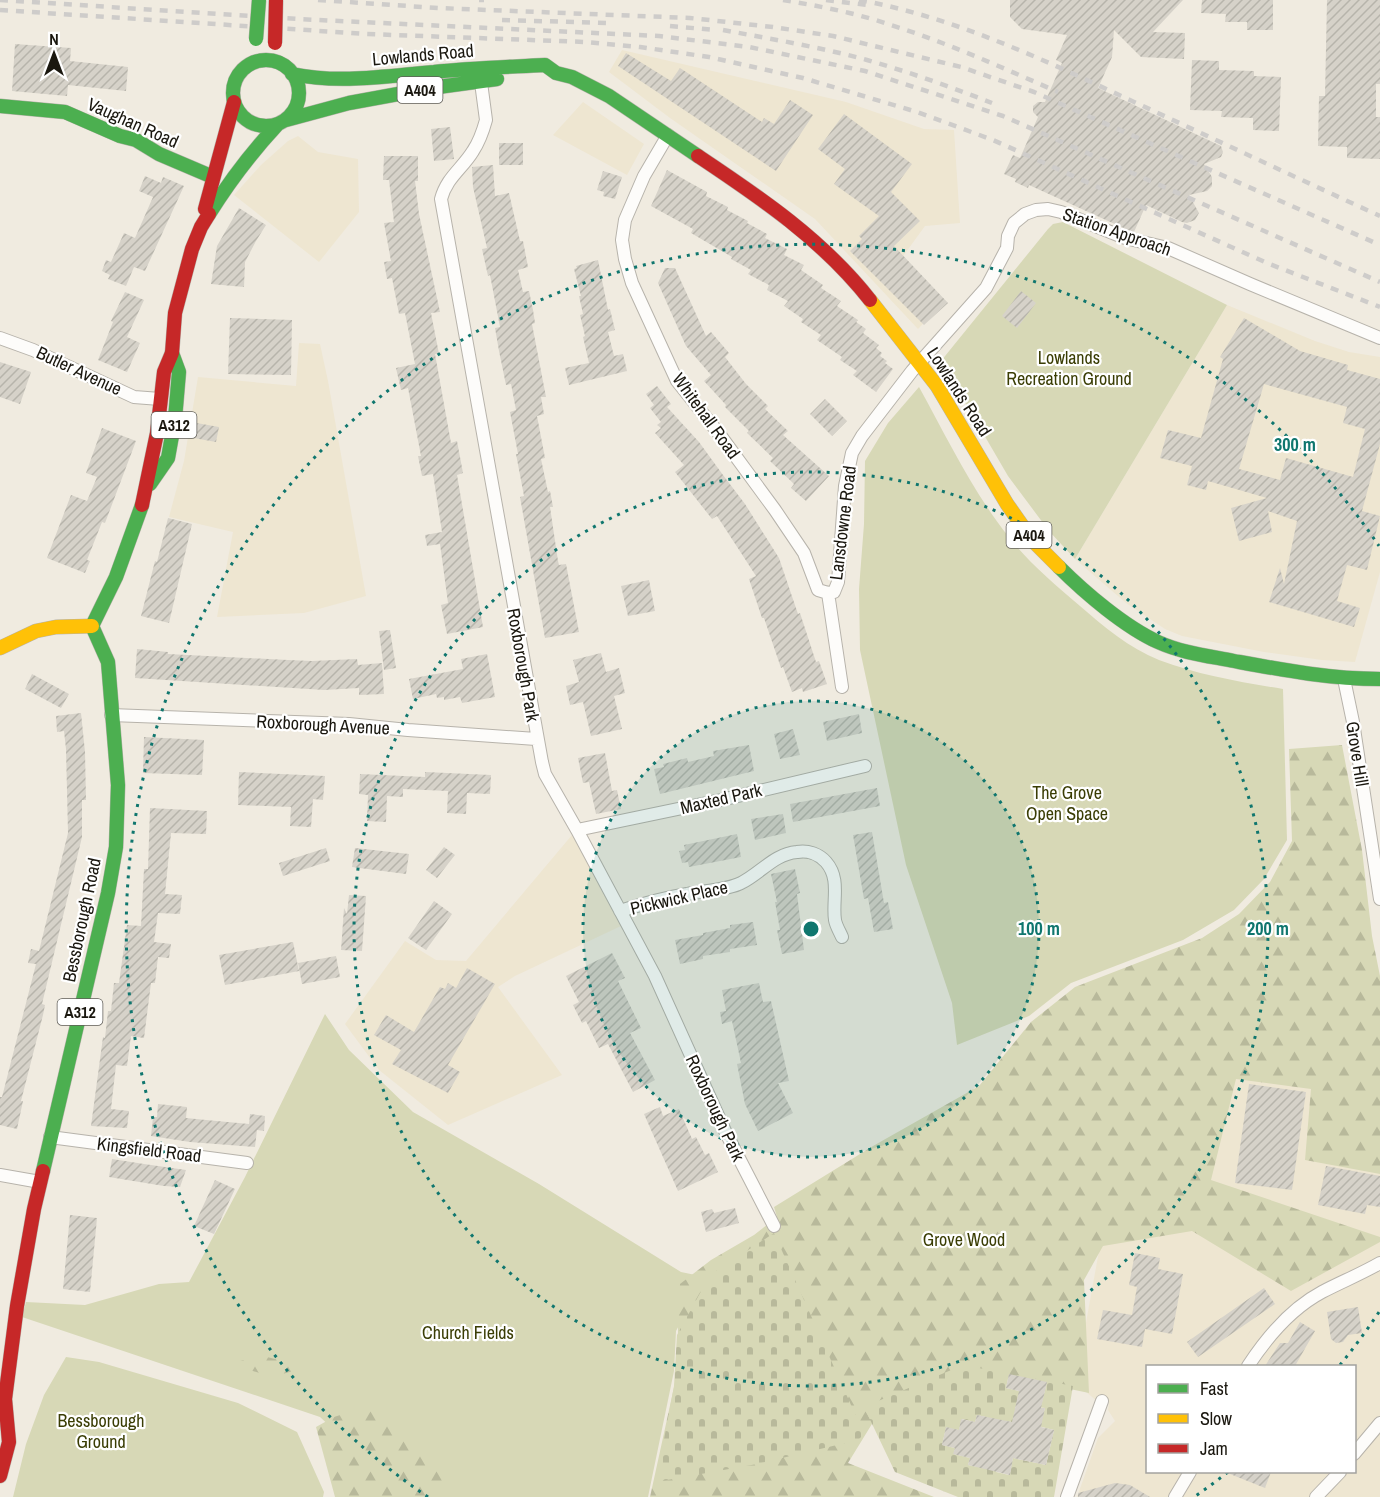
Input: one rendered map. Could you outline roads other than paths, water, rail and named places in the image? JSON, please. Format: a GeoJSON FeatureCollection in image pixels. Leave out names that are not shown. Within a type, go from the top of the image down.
{"type":"FeatureCollection","features":[{"type":"Feature","properties":{"kind":"main road"},"geometry":{"type":"LineString","coordinates":[[259,0],[256,39],[246,66],[236,78],[232,90],[234,102],[238,111],[252,123],[263,126],[281,123]]}},
{"type":"Feature","properties":{"kind":"main road"},"geometry":{"type":"LineString","coordinates":[[201,227],[252,152],[294,111],[299,98],[296,80],[279,56],[274,43],[276,0]]}},
{"type":"Feature","properties":{"kind":"main road"},"geometry":{"type":"LineString","coordinates":[[246,66],[256,62],[279,63],[291,72]]}},
{"type":"Feature","properties":{"kind":"main road","name":"Lowlands Road"},"geometry":{"type":"LineString","coordinates":[[291,72],[312,79],[338,82],[406,74],[542,76],[556,73],[572,77],[609,96],[762,199],[810,236],[860,286],[937,386],[1007,504],[1033,541],[1070,577],[1115,615],[1158,642],[1192,653],[1307,675],[1344,679]]}},
{"type":"Feature","properties":{"kind":"main road"},"geometry":{"type":"LineString","coordinates":[[406,74],[408,92]]}},
{"type":"Feature","properties":{"kind":"main road","name":"Lowlands Road"},"geometry":{"type":"LineString","coordinates":[[281,123],[348,102],[408,92],[480,74]]}},
{"type":"Feature","properties":{"kind":"main road"},"geometry":{"type":"LineString","coordinates":[[201,227],[234,102]]}},
{"type":"Feature","properties":{"kind":"main road","name":"Vaughan Road"},"geometry":{"type":"LineString","coordinates":[[0,106],[65,112],[120,136],[127,136],[146,145],[155,153],[213,177]]}},
{"type":"Feature","properties":{"kind":"main road","name":"A312"},"geometry":{"type":"LineString","coordinates":[[92,626],[116,577],[146,491],[157,433],[164,372],[172,353],[175,313],[188,260],[201,227]]}},
{"type":"Feature","properties":{"kind":"main road","name":"A312"},"geometry":{"type":"LineString","coordinates":[[146,491],[168,458],[175,419],[179,372],[172,353]]}},
{"type":"Feature","properties":{"kind":"main road"},"geometry":{"type":"LineString","coordinates":[[0,648],[36,631],[56,627],[92,626]]}},
{"type":"Feature","properties":{"kind":"main road","name":"Bessborough Road"},"geometry":{"type":"LineString","coordinates":[[0,1476],[9,1442],[3,1405],[17,1306],[40,1182],[108,893],[116,847],[118,785],[108,662],[92,626]]}},
{"type":"Feature","properties":{"kind":"main road","name":"A404"},"geometry":{"type":"LineString","coordinates":[[1344,679],[1380,679]]}},
{"type":"Feature","properties":{"kind":"street","name":"Roxborough Park"},"geometry":{"type":"LineString","coordinates":[[480,74],[486,120],[484,127],[473,152],[445,186],[441,199],[536,739],[545,774],[655,976],[725,1131],[774,1226]]}},
{"type":"Feature","properties":{"kind":"street","name":"Whitehall Road"},"geometry":{"type":"LineString","coordinates":[[668,135],[644,176],[625,220],[622,240],[624,259],[632,283],[677,381],[775,510],[804,553],[818,590],[828,593]]}},
{"type":"Feature","properties":{"kind":"street","name":"Station Approach"},"geometry":{"type":"LineString","coordinates":[[919,363],[987,288],[1007,248],[1008,236],[1014,223],[1025,214],[1048,209],[1075,217],[1125,238],[1168,248],[1380,338]]}},
{"type":"Feature","properties":{"kind":"street","name":"Butler Avenue"},"geometry":{"type":"LineString","coordinates":[[0,338],[33,350],[134,397],[160,399]]}},
{"type":"Feature","properties":{"kind":"street","name":"Lansdowne Road"},"geometry":{"type":"LineString","coordinates":[[828,593],[834,592],[838,582],[845,486],[852,453],[867,429],[919,363]]}},
{"type":"Feature","properties":{"kind":"street"},"geometry":{"type":"LineString","coordinates":[[828,593],[842,687]]}},
{"type":"Feature","properties":{"kind":"street","name":"Grove Hill"},"geometry":{"type":"LineString","coordinates":[[1344,679],[1380,899]]}},
{"type":"Feature","properties":{"kind":"street","name":"Roxborough Avenue"},"geometry":{"type":"LineString","coordinates":[[111,715],[350,724],[536,739]]}},
{"type":"Feature","properties":{"kind":"street","name":"Maxted Park"},"geometry":{"type":"LineString","coordinates":[[577,830],[721,800],[865,766]]}},
{"type":"Feature","properties":{"kind":"street","name":"Pickwick Place"},"geometry":{"type":"LineString","coordinates":[[620,911],[655,900],[740,884],[773,860],[786,854],[798,851],[810,852],[821,857],[828,865],[833,877],[836,892],[835,919],[842,937]]}},
{"type":"Feature","properties":{"kind":"street","name":"Kingsfield Road"},"geometry":{"type":"LineString","coordinates":[[50,1137],[247,1163]]}},
{"type":"Feature","properties":{"kind":"street"},"geometry":{"type":"LineString","coordinates":[[0,1175],[40,1182]]}},
{"type":"Feature","properties":{"kind":"street"},"geometry":{"type":"LineString","coordinates":[[1249,1365],[1277,1326],[1301,1306],[1322,1292],[1380,1263]]}},
{"type":"Feature","properties":{"kind":"street"},"geometry":{"type":"LineString","coordinates":[[1067,1497],[1102,1401]]}},
{"type":"Feature","properties":{"kind":"street"},"geometry":{"type":"LineString","coordinates":[[1356,1452],[1380,1423]]}},
{"type":"Feature","properties":{"kind":"street"},"geometry":{"type":"LineString","coordinates":[[1175,1497],[1189,1473]]}},
{"type":"Feature","properties":{"kind":"street"},"geometry":{"type":"LineString","coordinates":[[1316,1497],[1339,1473]]}},
{"type":"Feature","properties":{"kind":"railway"},"geometry":{"type":"LineString","coordinates":[[0,0],[298,19],[659,36],[749,47],[865,71],[1003,116],[1380,282]]}},
{"type":"Feature","properties":{"kind":"railway"},"geometry":{"type":"LineString","coordinates":[[318,0],[438,8],[690,18],[833,36],[961,67],[1034,92],[1380,245]]}},
{"type":"Feature","properties":{"kind":"railway"},"geometry":{"type":"LineString","coordinates":[[479,0],[484,0]]}},
{"type":"Feature","properties":{"kind":"railway"},"geometry":{"type":"LineString","coordinates":[[783,0],[851,13],[912,32],[1058,92]]}},
{"type":"Feature","properties":{"kind":"railway"},"geometry":{"type":"LineString","coordinates":[[826,0],[867,5]]}},
{"type":"Feature","properties":{"kind":"railway"},"geometry":{"type":"LineString","coordinates":[[859,0],[929,17],[1032,56],[1380,216]]}},
{"type":"Feature","properties":{"kind":"railway"},"geometry":{"type":"LineString","coordinates":[[0,10],[367,34],[586,42],[709,57],[803,78],[917,112],[993,140],[1267,263],[1380,307]]}},
{"type":"Feature","properties":{"kind":"railway"},"geometry":{"type":"LineString","coordinates":[[502,20],[607,23]]}},
{"type":"Feature","properties":{"kind":"railway"},"geometry":{"type":"LineString","coordinates":[[670,26],[715,30]]}},
{"type":"Feature","properties":{"kind":"railway"},"geometry":{"type":"LineString","coordinates":[[723,30],[867,60],[992,103]]}},
{"type":"Feature","properties":{"kind":"park label","name":"Lowlands Recreation Ground"},"geometry":{"type":"Point","coordinates":[1069,368]}},
{"type":"Feature","properties":{"kind":"park label","name":"The Grove Open Space"},"geometry":{"type":"Point","coordinates":[1067,803]}},
{"type":"Feature","properties":{"kind":"park label","name":"Grove Wood"},"geometry":{"type":"Point","coordinates":[964,1240]}},
{"type":"Feature","properties":{"kind":"park label","name":"Church Fields"},"geometry":{"type":"Point","coordinates":[468,1333]}},
{"type":"Feature","properties":{"kind":"park label","name":"Bessborough Ground"},"geometry":{"type":"Point","coordinates":[101,1431]}}]}
